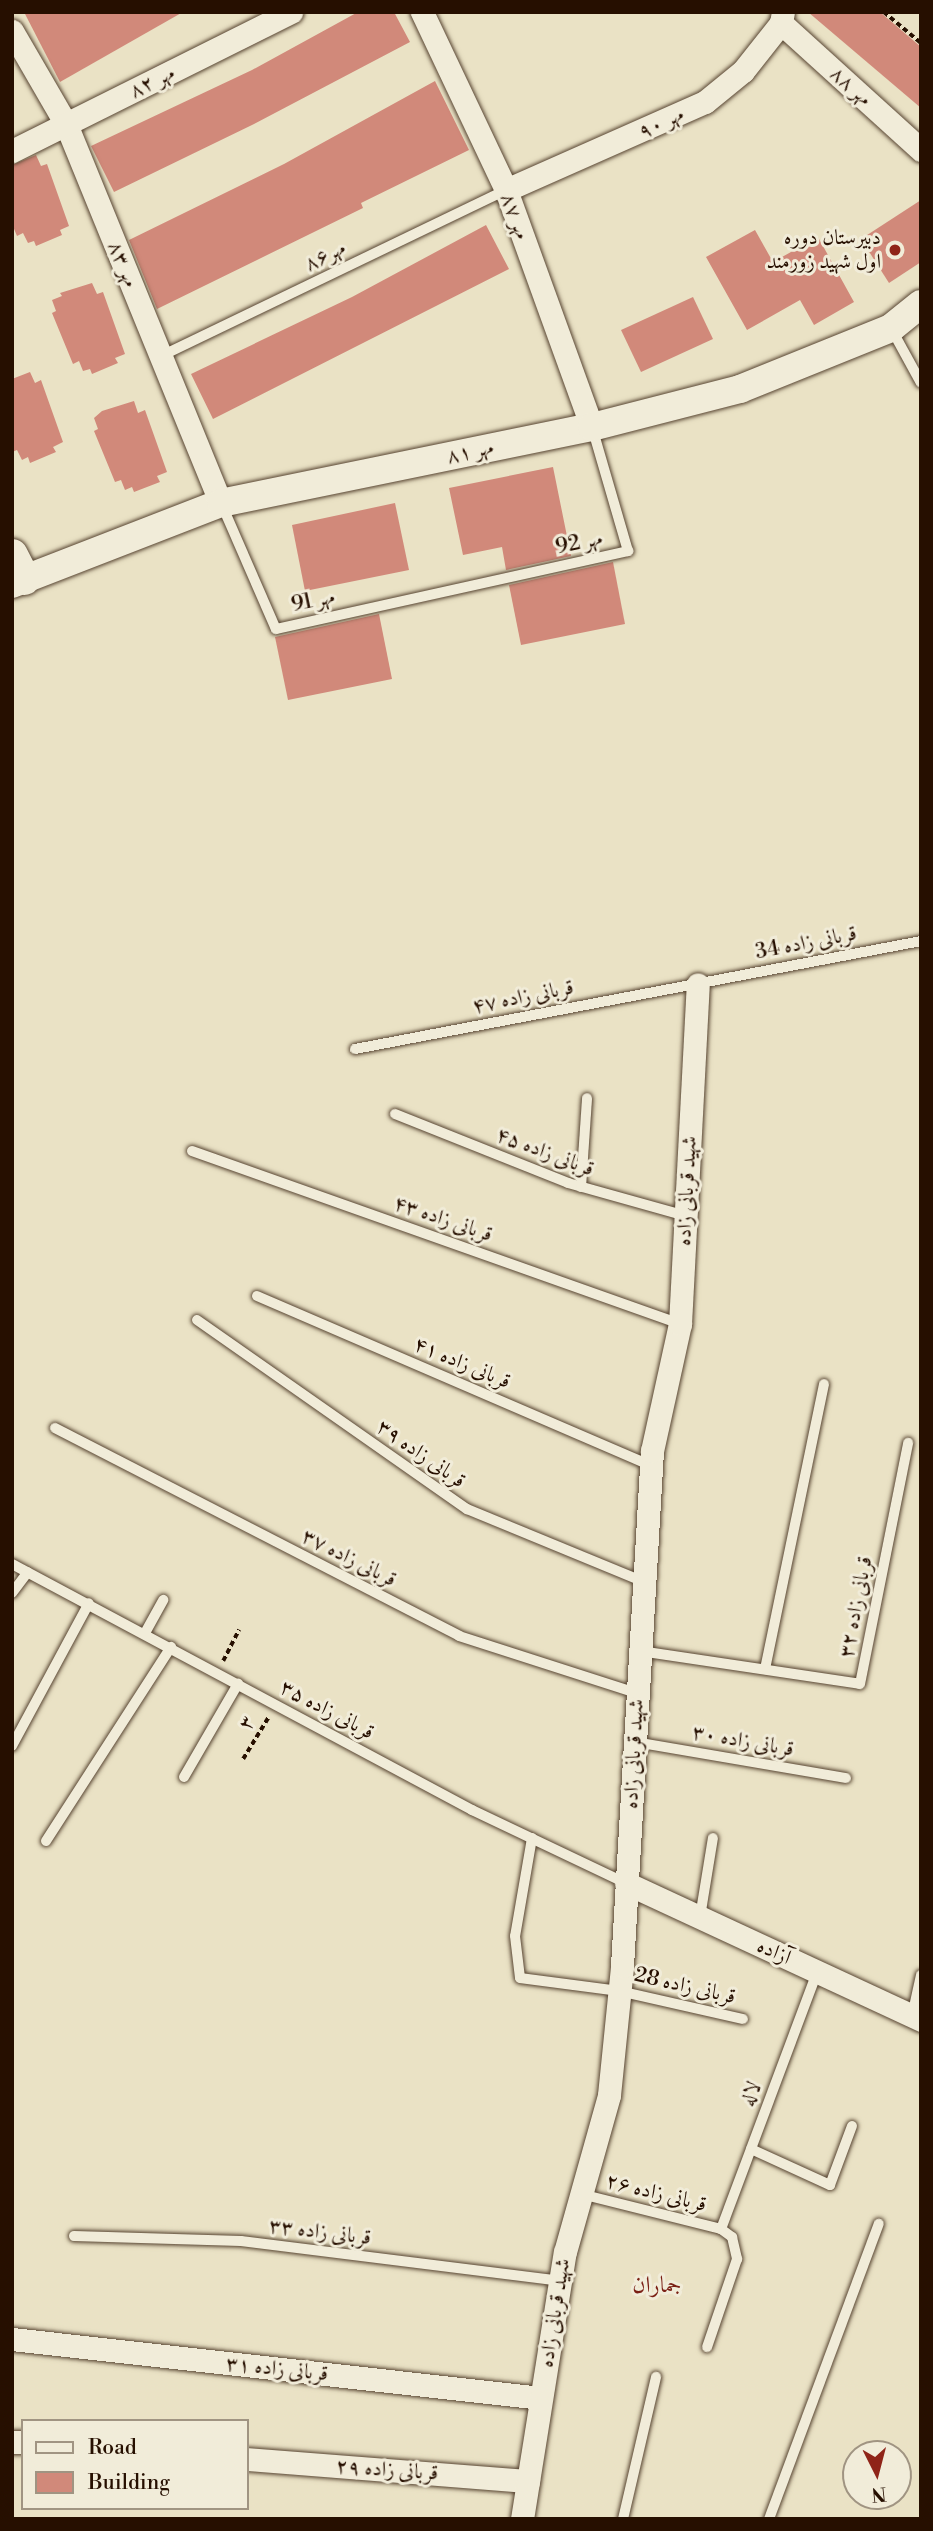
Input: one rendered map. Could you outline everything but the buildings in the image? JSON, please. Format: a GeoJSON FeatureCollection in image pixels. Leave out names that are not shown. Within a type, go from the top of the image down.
{"type":"FeatureCollection","features":[{"type":"Feature","properties":{"kind":"street","name":"مهر ۸۲"},"geometry":{"type":"LineString","coordinates":[[12,151],[291,12]]}},
{"type":"Feature","properties":{"kind":"street","name":"مهر ۸۷"},"geometry":{"type":"LineString","coordinates":[[422,12],[506,190],[592,427]]}},
{"type":"Feature","properties":{"kind":"street","name":"مهر ۹۰"},"geometry":{"type":"LineString","coordinates":[[506,190],[705,102],[743,71],[782,18]]}},
{"type":"Feature","properties":{"kind":"street","name":"مهر ۸۸"},"geometry":{"type":"LineString","coordinates":[[782,18],[921,150]]}},
{"type":"Feature","properties":{"kind":"street","name":"مهر ۸۳"},"geometry":{"type":"LineString","coordinates":[[12,31],[66,124],[221,503]]}},
{"type":"Feature","properties":{"kind":"street","name":"مهر ۸۱"},"geometry":{"type":"LineString","coordinates":[[16,573],[221,503],[592,427],[740,389],[891,328],[921,304]]}},
{"type":"Feature","properties":{"kind":"street","name":"شهید قربانی زاده"},"geometry":{"type":"LineString","coordinates":[[523,2519],[560,2281],[609,2095],[619,1991],[651,1466],[680,1324],[698,984]]}},
{"type":"Feature","properties":{"kind":"street","name":"آزاده"},"geometry":{"type":"LineString","coordinates":[[626,1883],[916,2018]]}},
{"type":"Feature","properties":{"kind":"street","name":"قربانی زاده ۳۱"},"geometry":{"type":"LineString","coordinates":[[12,2339],[541,2398]]}},
{"type":"Feature","properties":{"kind":"street","name":"قربانی زاده ۲۹"},"geometry":{"type":"LineString","coordinates":[[248,2459],[528,2481]]}},
{"type":"Feature","properties":{"kind":"lane","name":"مهر۸۶"},"geometry":{"type":"LineString","coordinates":[[161,356],[506,190]]}},
{"type":"Feature","properties":{"kind":"lane"},"geometry":{"type":"LineString","coordinates":[[891,328],[921,383]]}},
{"type":"Feature","properties":{"kind":"lane","name":"مهر 92"},"geometry":{"type":"LineString","coordinates":[[452,590],[628,551],[592,427]]}},
{"type":"Feature","properties":{"kind":"lane","name":"مهر 91"},"geometry":{"type":"LineString","coordinates":[[221,503],[276,629],[452,590]]}},
{"type":"Feature","properties":{"kind":"lane","name":"قربانی زاده 34"},"geometry":{"type":"LineString","coordinates":[[698,984],[921,941]]}},
{"type":"Feature","properties":{"kind":"lane","name":"قربانی زاده ۴۷"},"geometry":{"type":"LineString","coordinates":[[355,1049],[698,984]]}},
{"type":"Feature","properties":{"kind":"lane"},"geometry":{"type":"LineString","coordinates":[[581,1187],[587,1098]]}},
{"type":"Feature","properties":{"kind":"lane","name":"قربانی زاده ۴۵"},"geometry":{"type":"LineString","coordinates":[[395,1114],[581,1187],[686,1216]]}},
{"type":"Feature","properties":{"kind":"lane","name":"قربانی زاده ۴۳"},"geometry":{"type":"LineString","coordinates":[[192,1151],[680,1324]]}},
{"type":"Feature","properties":{"kind":"lane","name":"قربانی زاده ۴۱"},"geometry":{"type":"LineString","coordinates":[[257,1296],[651,1466]]}},
{"type":"Feature","properties":{"kind":"lane","name":"قربانی زاده ۳۹"},"geometry":{"type":"LineString","coordinates":[[197,1320],[467,1509],[644,1582]]}},
{"type":"Feature","properties":{"kind":"lane"},"geometry":{"type":"LineString","coordinates":[[765,1669],[824,1384]]}},
{"type":"Feature","properties":{"kind":"lane","name":"قربانی زاده ۳۷"},"geometry":{"type":"LineString","coordinates":[[55,1428],[459,1636],[637,1693]]}},
{"type":"Feature","properties":{"kind":"lane","name":"قربانی زاده ۳۲"},"geometry":{"type":"LineString","coordinates":[[640,1651],[860,1684],[908,1443]]}},
{"type":"Feature","properties":{"kind":"lane","name":"قربانی زاده ۳۵"},"geometry":{"type":"LineString","coordinates":[[12,1564],[532,1838],[626,1883]]}},
{"type":"Feature","properties":{"kind":"lane"},"geometry":{"type":"LineString","coordinates":[[12,1593],[28,1572]]}},
{"type":"Feature","properties":{"kind":"lane"},"geometry":{"type":"LineString","coordinates":[[145,1633],[163,1600]]}},
{"type":"Feature","properties":{"kind":"lane"},"geometry":{"type":"LineString","coordinates":[[12,1746],[89,1603]]}},
{"type":"Feature","properties":{"kind":"lane"},"geometry":{"type":"LineString","coordinates":[[46,1841],[171,1647]]}},
{"type":"Feature","properties":{"kind":"lane"},"geometry":{"type":"LineString","coordinates":[[184,1777],[238,1684]]}},
{"type":"Feature","properties":{"kind":"lane","name":"قربانی زاده ۳۰"},"geometry":{"type":"LineString","coordinates":[[634,1742],[846,1779]]}},
{"type":"Feature","properties":{"kind":"lane","name":"قربانی زاده 28"},"geometry":{"type":"LineString","coordinates":[[532,1838],[515,1936],[520,1978],[619,1991],[743,2019]]}},
{"type":"Feature","properties":{"kind":"lane"},"geometry":{"type":"LineString","coordinates":[[700,1917],[713,1838]]}},
{"type":"Feature","properties":{"kind":"lane","name":"لاله"},"geometry":{"type":"LineString","coordinates":[[721,2229],[817,1972]]}},
{"type":"Feature","properties":{"kind":"lane"},"geometry":{"type":"LineString","coordinates":[[916,2018],[921,1975]]}},
{"type":"Feature","properties":{"kind":"lane"},"geometry":{"type":"LineString","coordinates":[[751,2149],[830,2185],[852,2126]]}},
{"type":"Feature","properties":{"kind":"lane","name":"قربانی زاده ۲۶"},"geometry":{"type":"LineString","coordinates":[[581,2194],[721,2229]]}},
{"type":"Feature","properties":{"kind":"lane"},"geometry":{"type":"LineString","coordinates":[[769,2519],[879,2224]]}},
{"type":"Feature","properties":{"kind":"lane"},"geometry":{"type":"LineString","coordinates":[[707,2347],[737,2259],[733,2237],[721,2229]]}},
{"type":"Feature","properties":{"kind":"lane","name":"قربانی زاده ۳۳"},"geometry":{"type":"LineString","coordinates":[[74,2236],[241,2241],[560,2281]]}},
{"type":"Feature","properties":{"kind":"lane"},"geometry":{"type":"LineString","coordinates":[[623,2519],[656,2377]]}},
{"type":"Feature","properties":{"kind":"path"},"geometry":{"type":"LineString","coordinates":[[884,12],[921,43]]}},
{"type":"Feature","properties":{"kind":"path"},"geometry":{"type":"LineString","coordinates":[[217,1672],[239,1630]]}},
{"type":"Feature","properties":{"kind":"path","name":"۳"},"geometry":{"type":"LineString","coordinates":[[243,1759],[277,1704]]}},
{"type":"Feature","properties":{"kind":"place","name":"دبیرستان دوره اول شهید زورمند"},"geometry":{"type":"Point","coordinates":[895,250]}},
{"type":"Feature","properties":{"kind":"district","name":"جماران"},"geometry":{"type":"Point","coordinates":[657,2285]}}]}
